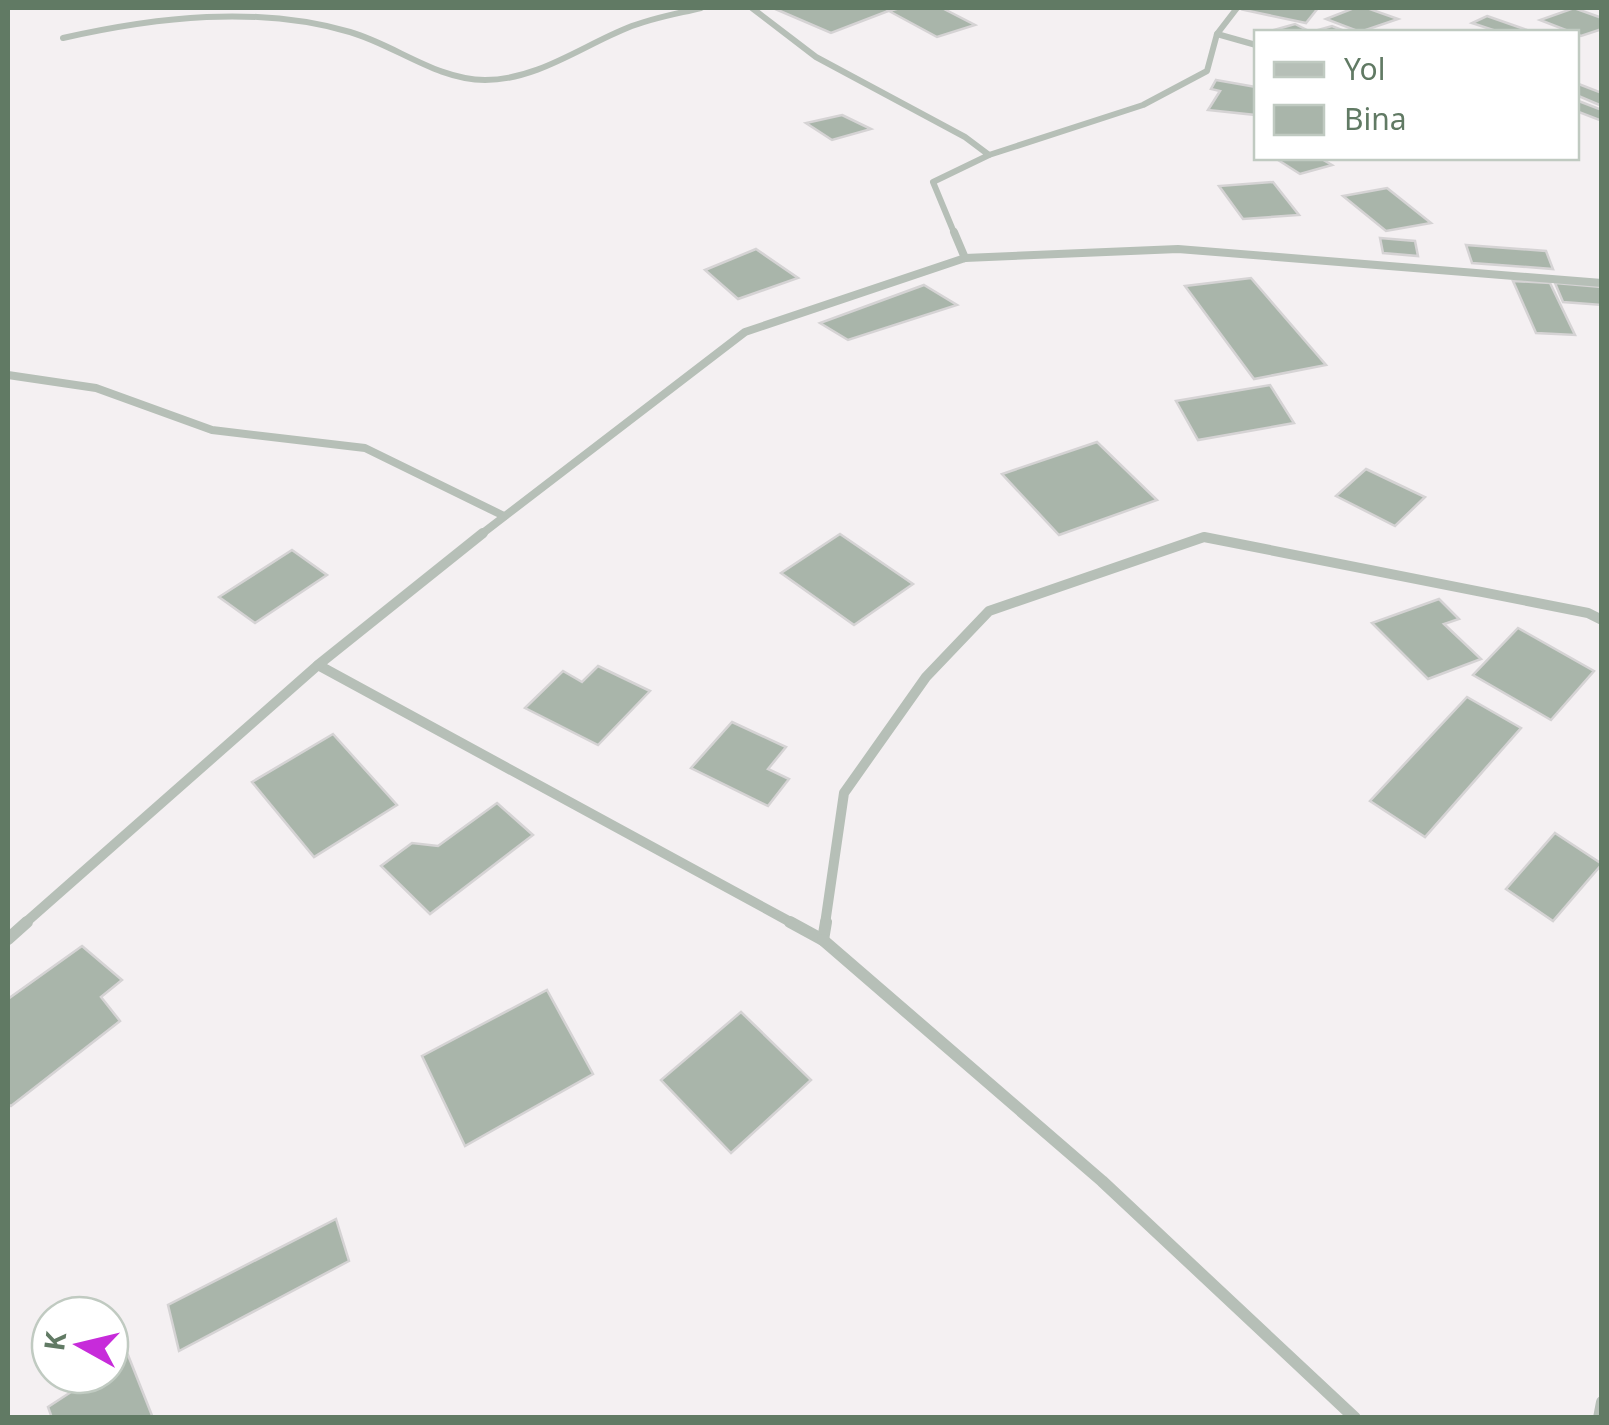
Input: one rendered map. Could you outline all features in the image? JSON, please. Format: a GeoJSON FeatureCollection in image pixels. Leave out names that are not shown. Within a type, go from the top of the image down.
{"type":"FeatureCollection","features":[{"type":"Feature","properties":{"kind":"street"},"geometry":{"type":"LineString","coordinates":[[62,38],[122,23],[221,18],[288,21],[344,30],[391,45],[450,76],[491,80],[521,76],[630,26],[700,8]]}},
{"type":"Feature","properties":{"kind":"street"},"geometry":{"type":"LineString","coordinates":[[752,8],[816,57],[965,137],[989,154]]}},
{"type":"Feature","properties":{"kind":"street"},"geometry":{"type":"LineString","coordinates":[[964,258],[932,182],[989,154],[1143,105],[1206,71],[1217,34],[1237,8]]}},
{"type":"Feature","properties":{"kind":"street"},"geometry":{"type":"LineString","coordinates":[[1217,34],[1254,43]]}},
{"type":"Feature","properties":{"kind":"street"},"geometry":{"type":"LineString","coordinates":[[8,940],[318,665],[504,516],[746,332],[964,258],[1178,249],[1602,283]]}},
{"type":"Feature","properties":{"kind":"street"},"geometry":{"type":"LineString","coordinates":[[8,375],[96,388],[212,430],[365,448],[504,516]]}},
{"type":"Feature","properties":{"kind":"street"},"geometry":{"type":"LineString","coordinates":[[822,940],[844,793],[926,677],[988,611],[1204,537],[1588,612],[1602,620]]}},
{"type":"Feature","properties":{"kind":"street"},"geometry":{"type":"LineString","coordinates":[[318,665],[822,940],[1102,1181],[1355,1418]]}},
{"type":"Feature","properties":{"kind":"street"},"geometry":{"type":"LineString","coordinates":[[1599,1418],[1602,1402]]}},
{"type":"Feature","properties":{"kind":"building"},"geometry":{"type":"Polygon","coordinates":[[[773,8],[896,8],[831,33],[773,8]]]}},
{"type":"Feature","properties":{"kind":"building"},"geometry":{"type":"Polygon","coordinates":[[[942,8],[975,25],[937,37],[889,11],[942,8]]]}},
{"type":"Feature","properties":{"kind":"building"},"geometry":{"type":"Polygon","coordinates":[[[1318,8],[1306,23],[1244,10],[1318,8]]]}},
{"type":"Feature","properties":{"kind":"building"},"geometry":{"type":"Polygon","coordinates":[[[1354,8],[1367,8],[1398,19],[1355,30],[1326,19],[1354,8]]]}},
{"type":"Feature","properties":{"kind":"building"},"geometry":{"type":"Polygon","coordinates":[[[1574,8],[1602,18],[1602,29],[1581,36],[1579,30],[1566,30],[1540,20],[1574,8]]]}},
{"type":"Feature","properties":{"kind":"building"},"geometry":{"type":"Polygon","coordinates":[[[1487,16],[1527,30],[1493,30],[1472,23],[1487,16]]]}},
{"type":"Feature","properties":{"kind":"building"},"geometry":{"type":"Polygon","coordinates":[[[1295,24],[1307,30],[1274,30],[1295,24]]]}},
{"type":"Feature","properties":{"kind":"building"},"geometry":{"type":"Polygon","coordinates":[[[1216,80],[1254,87],[1254,115],[1208,110],[1220,91],[1211,89],[1216,80]]]}},
{"type":"Feature","properties":{"kind":"building"},"geometry":{"type":"Polygon","coordinates":[[[1579,84],[1602,93],[1602,106],[1579,96],[1579,84]]]}},
{"type":"Feature","properties":{"kind":"building"},"geometry":{"type":"Polygon","coordinates":[[[1579,101],[1602,110],[1602,121],[1579,112],[1579,101]]]}},
{"type":"Feature","properties":{"kind":"building"},"geometry":{"type":"Polygon","coordinates":[[[842,115],[871,129],[832,140],[806,123],[842,115]]]}},
{"type":"Feature","properties":{"kind":"building"},"geometry":{"type":"Polygon","coordinates":[[[1278,160],[1323,160],[1332,165],[1300,174],[1278,160]]]}},
{"type":"Feature","properties":{"kind":"building"},"geometry":{"type":"Polygon","coordinates":[[[1273,182],[1299,215],[1243,219],[1219,186],[1273,182]]]}},
{"type":"Feature","properties":{"kind":"building"},"geometry":{"type":"Polygon","coordinates":[[[1387,188],[1431,223],[1386,231],[1343,196],[1387,188]]]}},
{"type":"Feature","properties":{"kind":"building"},"geometry":{"type":"Polygon","coordinates":[[[1380,238],[1415,241],[1418,256],[1383,253],[1380,238]]]}},
{"type":"Feature","properties":{"kind":"building"},"geometry":{"type":"Polygon","coordinates":[[[1466,245],[1546,251],[1553,269],[1472,263],[1466,245]]]}},
{"type":"Feature","properties":{"kind":"building"},"geometry":{"type":"Polygon","coordinates":[[[756,249],[798,278],[738,299],[705,270],[756,249]]]}},
{"type":"Feature","properties":{"kind":"building"},"geometry":{"type":"Polygon","coordinates":[[[1251,278],[1326,365],[1254,379],[1185,286],[1251,278]]]}},
{"type":"Feature","properties":{"kind":"building"},"geometry":{"type":"Polygon","coordinates":[[[1513,281],[1550,283],[1575,335],[1536,333],[1513,281]]]}},
{"type":"Feature","properties":{"kind":"building"},"geometry":{"type":"Polygon","coordinates":[[[1555,283],[1602,287],[1602,305],[1563,302],[1555,283]]]}},
{"type":"Feature","properties":{"kind":"building"},"geometry":{"type":"Polygon","coordinates":[[[924,285],[957,305],[848,340],[820,323],[924,285]]]}},
{"type":"Feature","properties":{"kind":"building"},"geometry":{"type":"Polygon","coordinates":[[[1270,385],[1294,423],[1198,440],[1176,401],[1270,385]]]}},
{"type":"Feature","properties":{"kind":"building"},"geometry":{"type":"Polygon","coordinates":[[[1097,442],[1157,500],[1059,535],[1002,474],[1097,442]]]}},
{"type":"Feature","properties":{"kind":"building"},"geometry":{"type":"Polygon","coordinates":[[[1366,469],[1425,497],[1395,526],[1336,496],[1366,469]]]}},
{"type":"Feature","properties":{"kind":"building"},"geometry":{"type":"Polygon","coordinates":[[[840,534],[913,584],[854,625],[781,573],[840,534]]]}},
{"type":"Feature","properties":{"kind":"building"},"geometry":{"type":"Polygon","coordinates":[[[292,550],[327,575],[255,623],[219,597],[292,550]]]}},
{"type":"Feature","properties":{"kind":"building"},"geometry":{"type":"Polygon","coordinates":[[[1439,599],[1459,619],[1444,624],[1481,659],[1428,679],[1372,623],[1439,599]]]}},
{"type":"Feature","properties":{"kind":"building"},"geometry":{"type":"Polygon","coordinates":[[[1518,628],[1594,671],[1551,720],[1473,675],[1518,628]]]}},
{"type":"Feature","properties":{"kind":"building"},"geometry":{"type":"Polygon","coordinates":[[[598,666],[650,691],[598,745],[525,708],[563,671],[582,682],[598,666]]]}},
{"type":"Feature","properties":{"kind":"building"},"geometry":{"type":"Polygon","coordinates":[[[1467,697],[1521,728],[1425,837],[1370,801],[1467,697]]]}},
{"type":"Feature","properties":{"kind":"building"},"geometry":{"type":"Polygon","coordinates":[[[732,722],[786,747],[768,769],[789,779],[768,806],[691,768],[732,722]]]}},
{"type":"Feature","properties":{"kind":"building"},"geometry":{"type":"Polygon","coordinates":[[[333,734],[397,805],[314,857],[252,782],[333,734]]]}},
{"type":"Feature","properties":{"kind":"building"},"geometry":{"type":"Polygon","coordinates":[[[497,803],[533,835],[430,914],[381,866],[412,843],[438,846],[497,803]]]}},
{"type":"Feature","properties":{"kind":"building"},"geometry":{"type":"Polygon","coordinates":[[[1555,833],[1602,864],[1553,921],[1506,889],[1555,833]]]}},
{"type":"Feature","properties":{"kind":"building"},"geometry":{"type":"Polygon","coordinates":[[[82,946],[122,980],[101,997],[120,1021],[11,1106],[8,999],[82,946]]]}},
{"type":"Feature","properties":{"kind":"building"},"geometry":{"type":"Polygon","coordinates":[[[547,990],[593,1074],[465,1146],[422,1056],[547,990]]]}},
{"type":"Feature","properties":{"kind":"building"},"geometry":{"type":"Polygon","coordinates":[[[741,1012],[811,1080],[731,1153],[661,1080],[741,1012]]]}},
{"type":"Feature","properties":{"kind":"building"},"geometry":{"type":"Polygon","coordinates":[[[336,1219],[349,1261],[179,1351],[168,1305],[336,1219]]]}},
{"type":"Feature","properties":{"kind":"building"},"geometry":{"type":"Polygon","coordinates":[[[130,1360],[153,1418],[52,1418],[48,1407],[66,1395],[130,1395],[130,1360]]]}}]}
